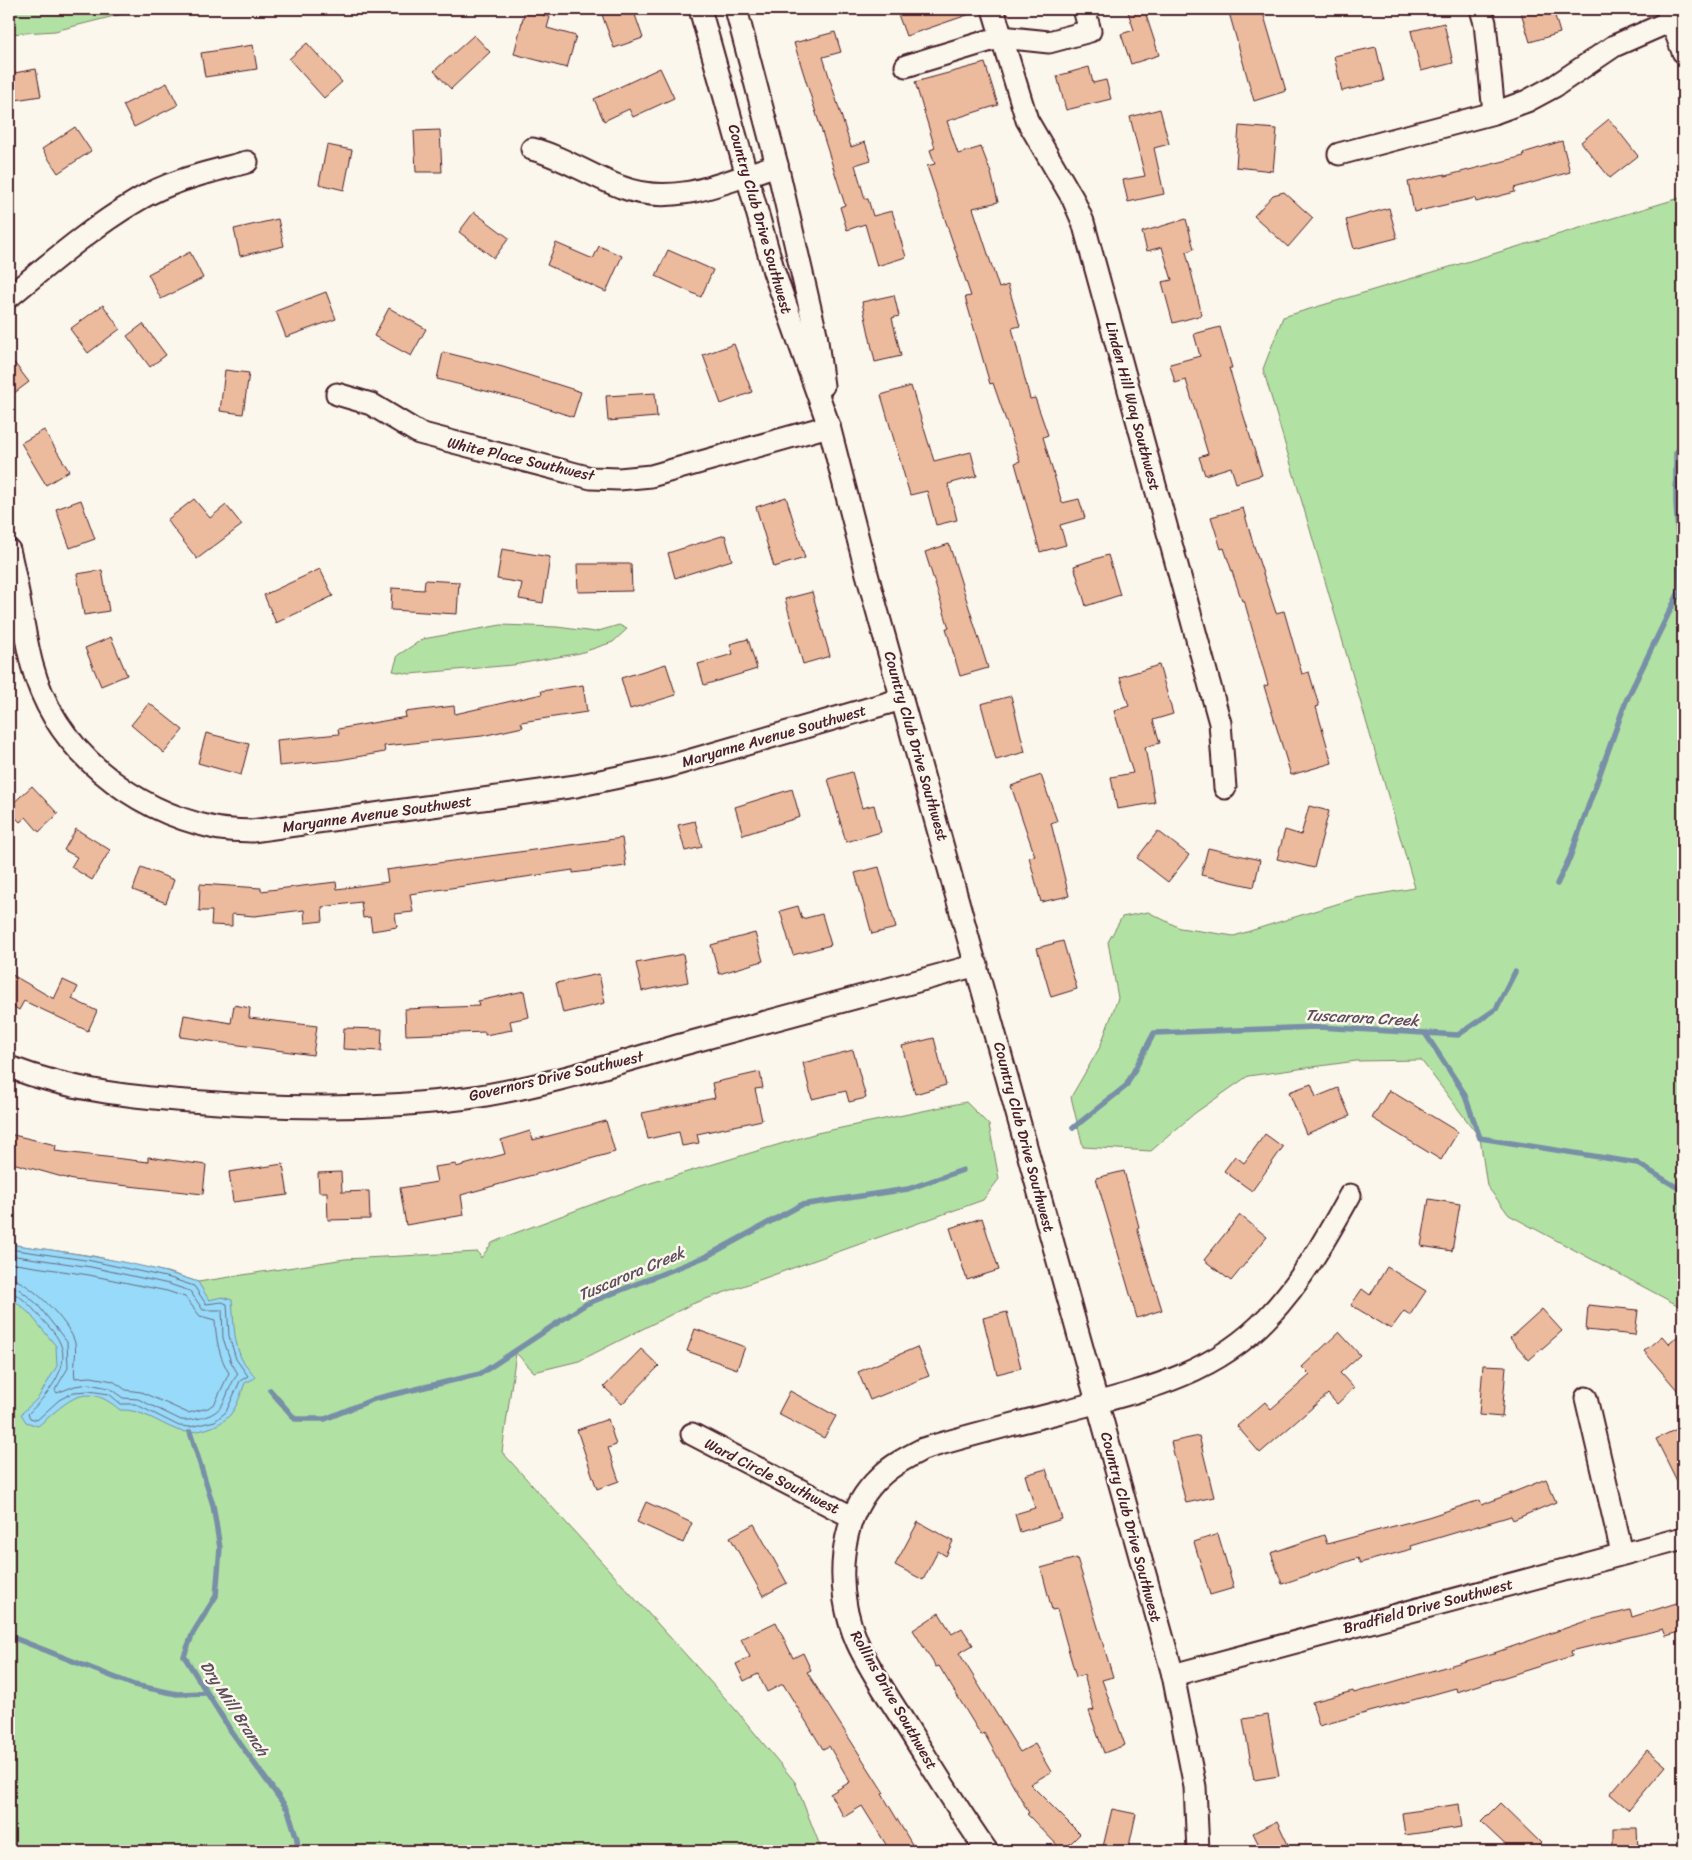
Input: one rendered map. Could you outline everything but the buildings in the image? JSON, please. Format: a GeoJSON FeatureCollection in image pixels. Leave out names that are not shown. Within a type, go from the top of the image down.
{"type":"FeatureCollection","features":[{"type":"Feature","properties":{"kind":"street","name":"Country Club Drive Southwest"},"geometry":{"type":"LineString","coordinates":[[700,9],[774,272],[829,426],[902,699],[1173,1675],[1195,1787],[1198,1851]]}},
{"type":"Feature","properties":{"kind":"street","name":"Country Club Drive Southwest"},"geometry":{"type":"LineString","coordinates":[[736,9],[777,165],[816,334],[829,426]]}},
{"type":"Feature","properties":{"kind":"street","name":"Linden Hill Way Southwest"},"geometry":{"type":"LineString","coordinates":[[993,9],[1027,120],[1073,199],[1083,222],[1220,723],[1225,788]]}},
{"type":"Feature","properties":{"kind":"street"},"geometry":{"type":"LineString","coordinates":[[906,66],[1001,37],[1050,42],[1090,31],[1084,9]]}},
{"type":"Feature","properties":{"kind":"street"},"geometry":{"type":"LineString","coordinates":[[1481,9],[1485,23],[1494,113]]}},
{"type":"Feature","properties":{"kind":"street"},"geometry":{"type":"LineString","coordinates":[[1339,154],[1494,113],[1527,101],[1555,86],[1614,46],[1669,15],[1683,52]]}},
{"type":"Feature","properties":{"kind":"street"},"geometry":{"type":"LineString","coordinates":[[532,149],[566,160],[603,180],[641,193],[682,195],[706,190],[777,165]]}},
{"type":"Feature","properties":{"kind":"street"},"geometry":{"type":"LineString","coordinates":[[9,297],[76,242],[138,199],[191,176],[247,162]]}},
{"type":"Feature","properties":{"kind":"street","name":"White Place Southwest"},"geometry":{"type":"LineString","coordinates":[[336,394],[371,404],[419,433],[591,478],[619,479],[651,476],[829,426]]}},
{"type":"Feature","properties":{"kind":"street","name":"Maryanne Avenue Southwest"},"geometry":{"type":"LineString","coordinates":[[9,550],[18,584],[33,667],[50,708],[70,740],[94,767],[120,789],[182,819],[216,829],[252,831],[576,786],[667,767],[902,699]]}},
{"type":"Feature","properties":{"kind":"street","name":"Governors Drive Southwest"},"geometry":{"type":"LineString","coordinates":[[9,1067],[44,1080],[78,1088],[166,1100],[277,1108],[373,1108],[469,1098],[576,1075],[977,965]]}},
{"type":"Feature","properties":{"kind":"street","name":"Rollins Drive Southwest"},"geometry":{"type":"LineString","coordinates":[[987,1851],[946,1790],[857,1642],[847,1613],[843,1587],[844,1555],[852,1517],[864,1495],[881,1476],[902,1460],[922,1449],[1152,1388],[1196,1371],[1233,1347],[1267,1318],[1314,1260],[1350,1194]]}},
{"type":"Feature","properties":{"kind":"street"},"geometry":{"type":"LineString","coordinates":[[1586,1398],[1622,1553]]}},
{"type":"Feature","properties":{"kind":"street","name":"Ward Circle Southwest"},"geometry":{"type":"LineString","coordinates":[[692,1434],[852,1517]]}},
{"type":"Feature","properties":{"kind":"street","name":"Bradfield Drive Southwest"},"geometry":{"type":"LineString","coordinates":[[1173,1675],[1683,1538]]}},
{"type":"Feature","properties":{"kind":"green space"},"geometry":{"type":"Polygon","coordinates":[[[9,9],[142,9],[55,31],[9,34],[9,9]]]}},
{"type":"Feature","properties":{"kind":"green space"},"geometry":{"type":"Polygon","coordinates":[[[1683,197],[1683,1308],[1509,1215],[1487,1186],[1480,1138],[1421,1060],[1356,1061],[1248,1076],[1195,1113],[1151,1151],[1083,1147],[1071,1097],[1100,1047],[1118,998],[1108,942],[1122,917],[1148,912],[1180,928],[1234,936],[1356,898],[1415,888],[1263,369],[1283,317],[1683,197]]]}},
{"type":"Feature","properties":{"kind":"green space"},"geometry":{"type":"Polygon","coordinates":[[[501,625],[557,627],[595,632],[619,625],[627,629],[613,642],[580,653],[513,665],[410,674],[393,671],[398,655],[423,639],[501,625]]]}},
{"type":"Feature","properties":{"kind":"green space"},"geometry":{"type":"Polygon","coordinates":[[[966,1102],[989,1125],[999,1179],[983,1200],[692,1304],[579,1361],[534,1372],[516,1353],[502,1452],[735,1709],[795,1782],[822,1851],[9,1851],[9,1244],[93,1256],[171,1273],[198,1282],[345,1259],[478,1252],[481,1258],[492,1243],[644,1185],[817,1133],[966,1102]]]}},
{"type":"Feature","properties":{"kind":"water"},"geometry":{"type":"Polygon","coordinates":[[[9,1244],[104,1258],[152,1268],[198,1282],[209,1300],[222,1297],[232,1300],[238,1348],[241,1358],[255,1378],[245,1383],[239,1400],[230,1415],[213,1427],[198,1431],[183,1432],[142,1414],[120,1410],[96,1396],[85,1395],[66,1403],[38,1426],[26,1422],[21,1414],[38,1398],[57,1366],[56,1346],[29,1313],[9,1296],[9,1244]]]}},
{"type":"Feature","properties":{"kind":"waterway"},"geometry":{"type":"LineString","coordinates":[[1557,884],[1570,857],[1626,701],[1681,588],[1676,502],[1676,453],[1683,444]]}},
{"type":"Feature","properties":{"kind":"waterway"},"geometry":{"type":"LineString","coordinates":[[1425,1033],[1458,1035],[1496,1009],[1515,972]]}},
{"type":"Feature","properties":{"kind":"waterway","name":"Tuscarora Creek"},"geometry":{"type":"LineString","coordinates":[[1073,1128],[1126,1086],[1154,1033],[1318,1027],[1425,1033],[1464,1093],[1480,1138],[1637,1163],[1683,1191]]}},
{"type":"Feature","properties":{"kind":"waterway","name":"Tuscarora Creek"},"geometry":{"type":"LineString","coordinates":[[270,1390],[295,1419],[325,1419],[374,1399],[480,1374],[586,1304],[707,1256],[801,1205],[908,1189],[963,1170]]}},
{"type":"Feature","properties":{"kind":"waterway","name":"Dry Mill Branch"},"geometry":{"type":"LineString","coordinates":[[190,1432],[213,1505],[220,1548],[216,1596],[193,1633],[184,1656],[231,1731],[288,1810],[297,1839],[298,1851]]}},
{"type":"Feature","properties":{"kind":"waterway"},"geometry":{"type":"LineString","coordinates":[[9,1636],[134,1685],[177,1694],[206,1693]]}}]}
